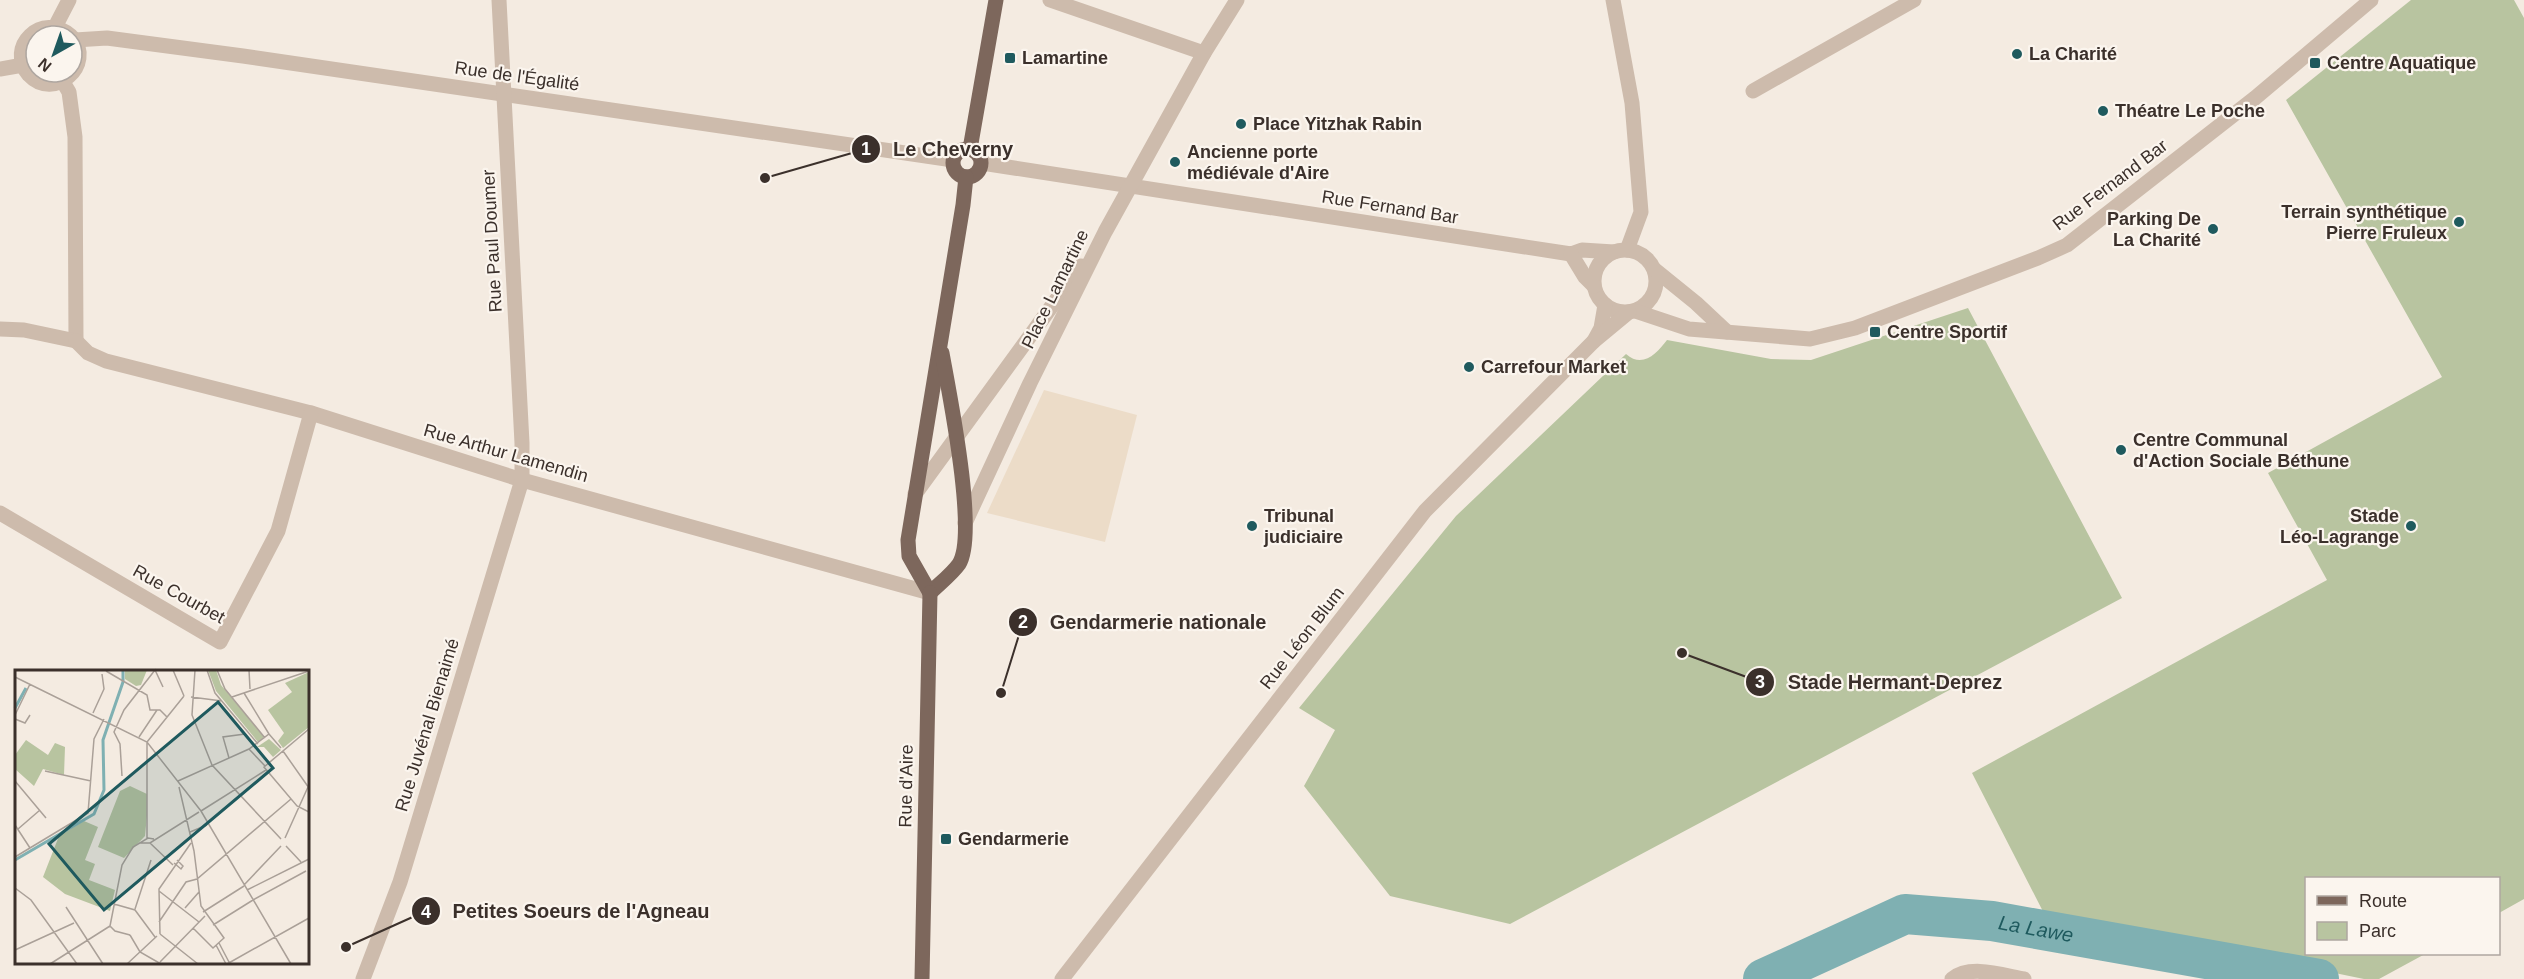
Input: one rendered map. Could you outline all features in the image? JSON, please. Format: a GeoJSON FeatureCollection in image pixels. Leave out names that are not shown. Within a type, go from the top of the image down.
{"type":"FeatureCollection","features":[{"type":"Feature","properties":{"kind":"main road"},"geometry":{"type":"LineString","coordinates":[[970,149],[996,0]]}},
{"type":"Feature","properties":{"kind":"main road"},"geometry":{"type":"LineString","coordinates":[[970,149],[977,152],[982,163],[975,175],[966,177],[957,173],[953,160],[957,152],[970,149]]}},
{"type":"Feature","properties":{"kind":"main road","name":"Place Lamartine"},"geometry":{"type":"LineString","coordinates":[[940,341],[956,438],[965,523],[960,562],[930,594],[909,556],[908,540],[913,496],[966,177]]}},
{"type":"Feature","properties":{"kind":"main road","name":"Rue d'Aire"},"geometry":{"type":"LineString","coordinates":[[922,979],[930,594]]}},
{"type":"Feature","properties":{"kind":"street"},"geometry":{"type":"LineString","coordinates":[[57,24],[69,0]]}},
{"type":"Feature","properties":{"kind":"street","name":"Rue Paul Doumer"},"geometry":{"type":"LineString","coordinates":[[499,0],[522,480]]}},
{"type":"Feature","properties":{"kind":"street"},"geometry":{"type":"LineString","coordinates":[[1050,0],[1204,53]]}},
{"type":"Feature","properties":{"kind":"street"},"geometry":{"type":"LineString","coordinates":[[1105,232],[1204,53],[1237,0]]}},
{"type":"Feature","properties":{"kind":"street"},"geometry":{"type":"LineString","coordinates":[[1613,0],[1632,103],[1641,212],[1620,251]]}},
{"type":"Feature","properties":{"kind":"street"},"geometry":{"type":"LineString","coordinates":[[1754,91],[1914,0]]}},
{"type":"Feature","properties":{"kind":"street","name":"Rue Fernand Bar"},"geometry":{"type":"LineString","coordinates":[[1632,311],[1689,329],[1810,339],[1854,328],[2038,258],[2067,245],[2255,98],[2371,0]]}},
{"type":"Feature","properties":{"kind":"street","name":"Rue de l'Égalité"},"geometry":{"type":"LineString","coordinates":[[84,38],[107,38],[504,93],[953,160]]}},
{"type":"Feature","properties":{"kind":"street"},"geometry":{"type":"LineString","coordinates":[[0,69],[23,65],[22,48],[24,45]]}},
{"type":"Feature","properties":{"kind":"street"},"geometry":{"type":"LineString","coordinates":[[0,329],[24,330],[76,341],[75,137],[69,92],[65,84]]}},
{"type":"Feature","properties":{"kind":"street"},"geometry":{"type":"LineString","coordinates":[[982,163],[1132,186]]}},
{"type":"Feature","properties":{"kind":"street","name":"Rue Fernand Bar"},"geometry":{"type":"LineString","coordinates":[[1132,186],[1571,254],[1582,250],[1620,251]]}},
{"type":"Feature","properties":{"kind":"street","name":"Place Lamartine"},"geometry":{"type":"LineString","coordinates":[[913,496],[1105,232]]}},
{"type":"Feature","properties":{"kind":"street","name":"Place Lamartine"},"geometry":{"type":"LineString","coordinates":[[965,523],[1030,383],[1105,232]]}},
{"type":"Feature","properties":{"kind":"street"},"geometry":{"type":"LineString","coordinates":[[1594,286],[1598,266],[1605,257],[1620,251],[1644,255],[1654,269],[1727,332]]}},
{"type":"Feature","properties":{"kind":"street"},"geometry":{"type":"LineString","coordinates":[[1571,254],[1584,277],[1594,286],[1598,297],[1605,305],[1617,311],[1632,311],[1644,306],[1656,290],[1654,269]]}},
{"type":"Feature","properties":{"kind":"street"},"geometry":{"type":"LineString","coordinates":[[1594,341],[1601,328],[1605,305]]}},
{"type":"Feature","properties":{"kind":"street","name":"Rue Léon Blum"},"geometry":{"type":"LineString","coordinates":[[1062,979],[1425,511],[1594,341],[1632,311]]}},
{"type":"Feature","properties":{"kind":"street","name":"Rue Arthur Lamendin"},"geometry":{"type":"LineString","coordinates":[[76,341],[88,353],[106,361],[311,413],[522,480],[930,594]]}},
{"type":"Feature","properties":{"kind":"street","name":"Rue Courbet"},"geometry":{"type":"LineString","coordinates":[[0,513],[220,642],[278,531],[311,413]]}},
{"type":"Feature","properties":{"kind":"street","name":"Rue Juvénal Bienaimé"},"geometry":{"type":"LineString","coordinates":[[363,979],[400,882],[522,480]]}},
{"type":"Feature","properties":{"kind":"street"},"geometry":{"type":"LineString","coordinates":[[1952,979],[1960,972],[1977,971],[2024,979]]}},
{"type":"Feature","properties":{"kind":"green space","name":"Stade Léo-Lagrange"},"geometry":{"type":"Polygon","coordinates":[[[2411,0],[2514,0],[2524,18],[2524,899],[2500,912],[2500,877],[2305,877],[2305,955],[2423,955],[2379,979],[2364,979],[2252,956],[2052,929],[1972,773],[2327,580],[2268,473],[2442,377],[2286,100],[2411,0]]]}},
{"type":"Feature","properties":{"kind":"green space"},"geometry":{"type":"Polygon","coordinates":[[[1968,308],[2122,598],[1510,924],[1390,896],[1304,786],[1335,730],[1299,708],[1456,516],[1626,354],[1638,360],[1644,360],[1659,350],[1667,340],[1771,359],[1811,360],[1968,308]]]}},
{"type":"Feature","properties":{"kind":"shaded area"},"geometry":{"type":"Polygon","coordinates":[[[1044,390],[1137,415],[1105,542],[987,513],[1044,390]]]}},
{"type":"Feature","properties":{"kind":"waterway","name":"La Lawe"},"geometry":{"type":"LineString","coordinates":[[1763,979],[1905,914],[1992,921],[2319,979]]}},
{"type":"Feature","properties":{"kind":"place","name":"La Charité"},"geometry":{"type":"Point","coordinates":[2017,54]}},
{"type":"Feature","properties":{"kind":"place","name":"Lamartine"},"geometry":{"type":"Point","coordinates":[1010,58]}},
{"type":"Feature","properties":{"kind":"place","name":"Centre Aquatique"},"geometry":{"type":"Point","coordinates":[2315,63]}},
{"type":"Feature","properties":{"kind":"place","name":"Théatre Le Poche"},"geometry":{"type":"Point","coordinates":[2103,111]}},
{"type":"Feature","properties":{"kind":"place","name":"Place Yitzhak Rabin"},"geometry":{"type":"Point","coordinates":[1241,124]}},
{"type":"Feature","properties":{"kind":"place","name":"Ancienne porte médiévale d'Aire"},"geometry":{"type":"Point","coordinates":[1175,162]}},
{"type":"Feature","properties":{"kind":"place","name":"Le Cheverny"},"geometry":{"type":"Point","coordinates":[765,178]}},
{"type":"Feature","properties":{"kind":"place","name":"Terrain synthétique Pierre Fruleux"},"geometry":{"type":"Point","coordinates":[2459,222]}},
{"type":"Feature","properties":{"kind":"place","name":"Parking De La Charité"},"geometry":{"type":"Point","coordinates":[2213,229]}},
{"type":"Feature","properties":{"kind":"place","name":"Centre Sportif"},"geometry":{"type":"Point","coordinates":[1875,332]}},
{"type":"Feature","properties":{"kind":"place","name":"Carrefour Market"},"geometry":{"type":"Point","coordinates":[1469,367]}},
{"type":"Feature","properties":{"kind":"place","name":"Centre Communal d'Action Sociale Béthune"},"geometry":{"type":"Point","coordinates":[2121,450]}},
{"type":"Feature","properties":{"kind":"place","name":"Tribunal judiciaire"},"geometry":{"type":"Point","coordinates":[1252,526]}},
{"type":"Feature","properties":{"kind":"place","name":"Stade Léo-Lagrange"},"geometry":{"type":"Point","coordinates":[2411,526]}},
{"type":"Feature","properties":{"kind":"place","name":"Stade Hermant-Deprez"},"geometry":{"type":"Point","coordinates":[1682,653]}},
{"type":"Feature","properties":{"kind":"place","name":"Gendarmerie nationale"},"geometry":{"type":"Point","coordinates":[1001,693]}},
{"type":"Feature","properties":{"kind":"place","name":"Gendarmerie"},"geometry":{"type":"Point","coordinates":[946,839]}},
{"type":"Feature","properties":{"kind":"place","name":"Petites Soeurs de l'Agneau"},"geometry":{"type":"Point","coordinates":[346,947]}}]}
